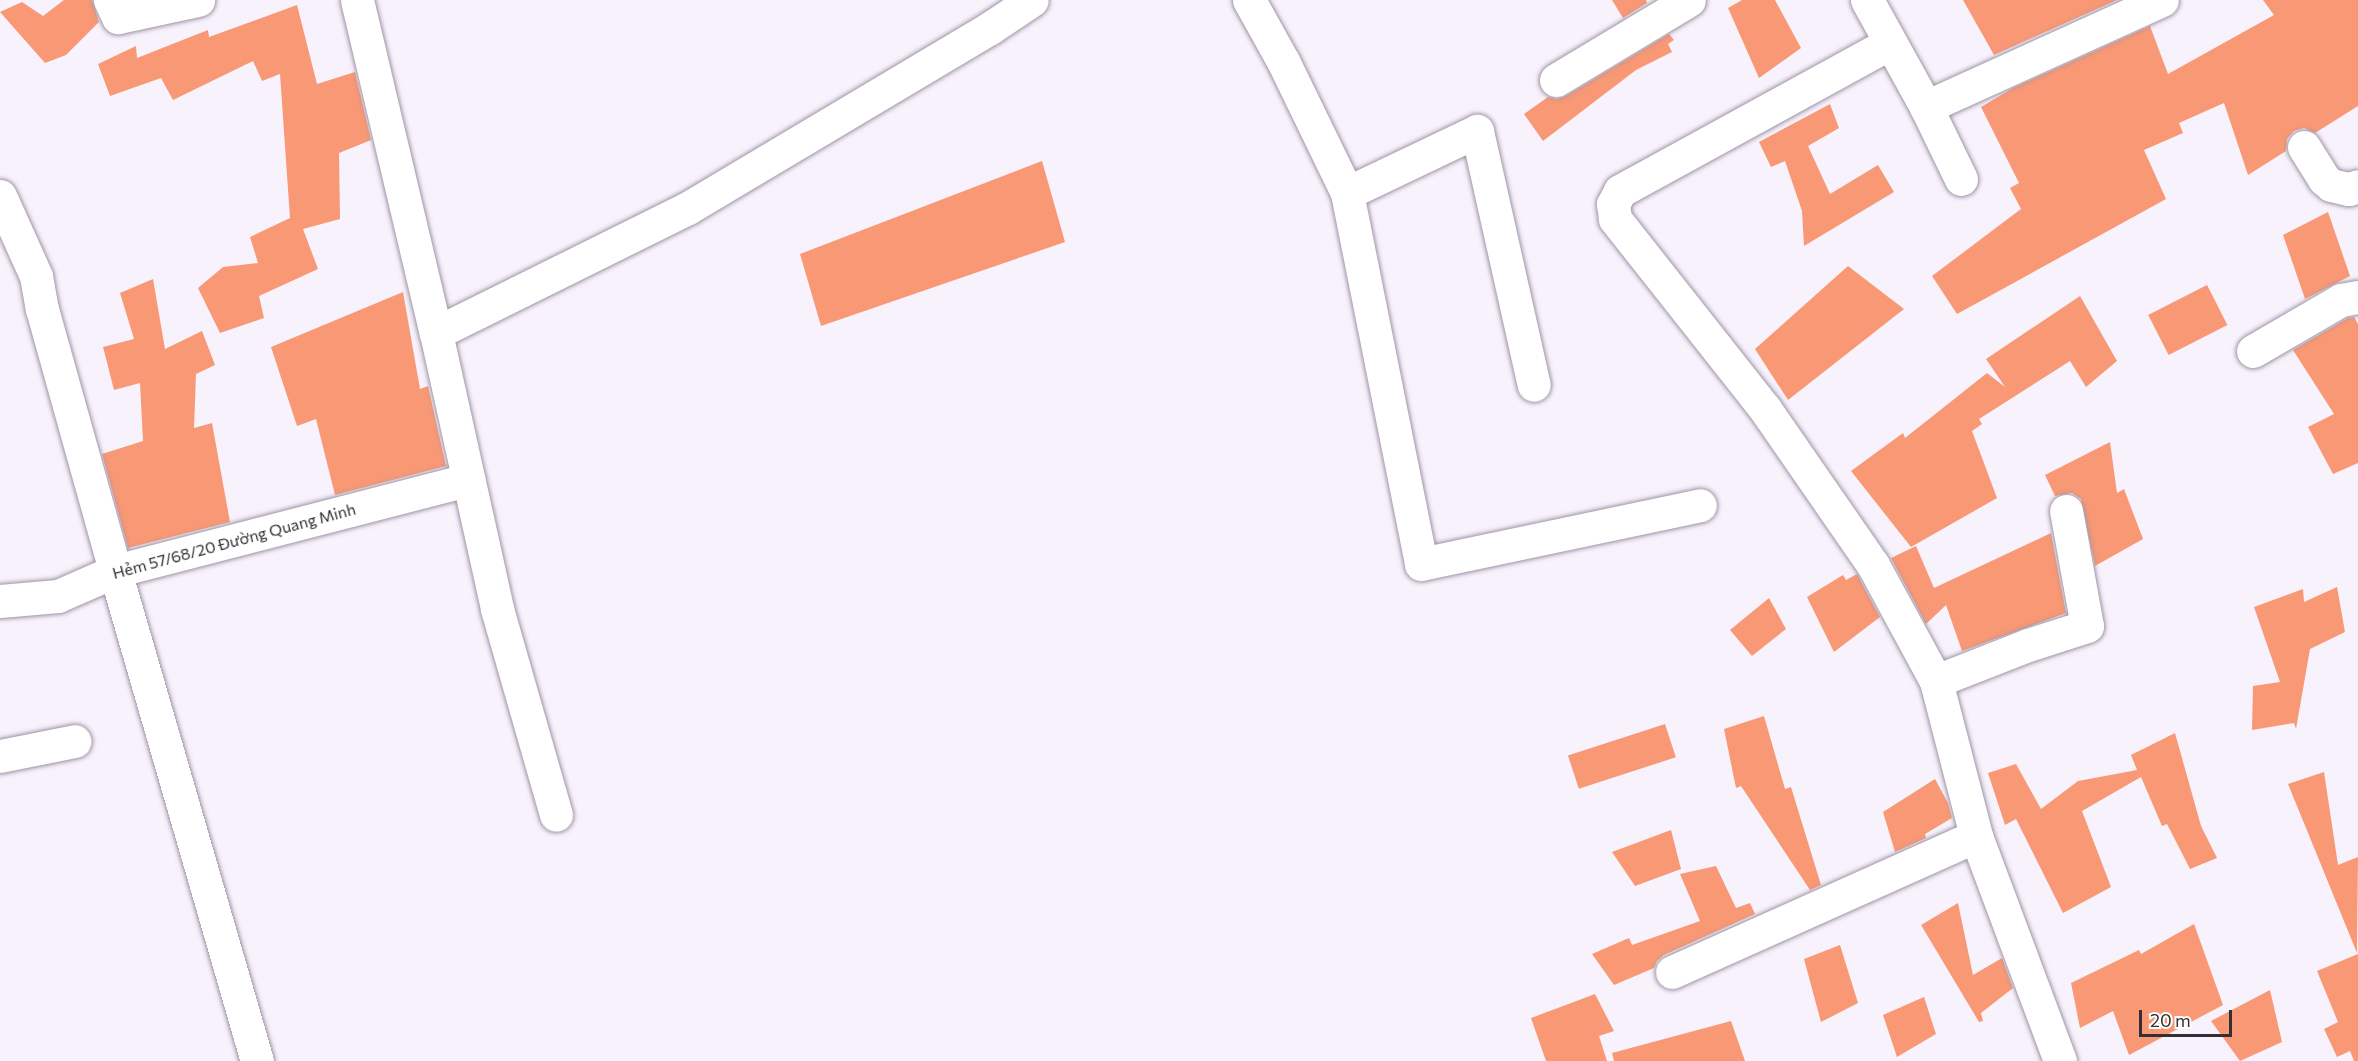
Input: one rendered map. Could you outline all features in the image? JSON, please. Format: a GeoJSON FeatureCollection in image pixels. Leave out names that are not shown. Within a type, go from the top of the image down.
{"type":"FeatureCollection","features":[{"type":"Feature","properties":{"kind":"street"},"geometry":{"type":"LineString","coordinates":[[110,0],[118,17],[198,0]]}},
{"type":"Feature","properties":{"kind":"street"},"geometry":{"type":"LineString","coordinates":[[357,0],[436,333],[498,609],[556,814]]}},
{"type":"Feature","properties":{"kind":"street"},"geometry":{"type":"LineString","coordinates":[[436,333],[688,208],[990,28],[1032,0]]}},
{"type":"Feature","properties":{"kind":"street"},"geometry":{"type":"LineString","coordinates":[[1249,0],[1283,61],[1347,193],[1421,564],[1700,505]]}},
{"type":"Feature","properties":{"kind":"street"},"geometry":{"type":"LineString","coordinates":[[1556,80],[1689,0]]}},
{"type":"Feature","properties":{"kind":"street"},"geometry":{"type":"LineString","coordinates":[[1867,0],[1926,107],[1961,179]]}},
{"type":"Feature","properties":{"kind":"street"},"geometry":{"type":"LineString","coordinates":[[1926,107],[2162,0]]}},
{"type":"Feature","properties":{"kind":"street"},"geometry":{"type":"LineString","coordinates":[[1890,43],[1620,191],[1614,204],[1616,219],[1640,253],[1765,409],[1873,565],[1936,681],[1976,836],[2060,1061]]}},
{"type":"Feature","properties":{"kind":"street"},"geometry":{"type":"LineString","coordinates":[[1347,193],[1477,131],[1534,385]]}},
{"type":"Feature","properties":{"kind":"street"},"geometry":{"type":"LineString","coordinates":[[2304,147],[2324,179],[2331,185],[2349,189],[2358,186]]}},
{"type":"Feature","properties":{"kind":"street"},"geometry":{"type":"LineString","coordinates":[[0,196],[36,276],[42,309],[254,1060]]}},
{"type":"Feature","properties":{"kind":"street"},"geometry":{"type":"LineString","coordinates":[[2253,351],[2341,300],[2358,297]]}},
{"type":"Feature","properties":{"kind":"street","name":"Hẻm 57/68/20 Đường Quang Minh"},"geometry":{"type":"LineString","coordinates":[[0,601],[58,596],[115,571],[468,480]]}},
{"type":"Feature","properties":{"kind":"street"},"geometry":{"type":"LineString","coordinates":[[1936,681],[2087,626],[2066,511]]}},
{"type":"Feature","properties":{"kind":"street"},"geometry":{"type":"LineString","coordinates":[[0,756],[75,741]]}},
{"type":"Feature","properties":{"kind":"street"},"geometry":{"type":"LineString","coordinates":[[1671,972],[1976,836]]}},
{"type":"Feature","properties":{"kind":"building"},"geometry":{"type":"Polygon","coordinates":[[[64,0],[92,0],[99,22],[66,55],[45,63],[0,12],[22,2],[43,16],[64,0]]]}},
{"type":"Feature","properties":{"kind":"building"},"geometry":{"type":"Polygon","coordinates":[[[1612,0],[1646,0],[1647,3],[1623,18],[1612,0]]]}},
{"type":"Feature","properties":{"kind":"building"},"geometry":{"type":"Polygon","coordinates":[[[1742,0],[1775,0],[1801,48],[1759,78],[1728,8],[1742,0]]]}},
{"type":"Feature","properties":{"kind":"building"},"geometry":{"type":"Polygon","coordinates":[[[1963,0],[2117,0],[1994,55],[1963,0]]]}},
{"type":"Feature","properties":{"kind":"building"},"geometry":{"type":"Polygon","coordinates":[[[2263,0],[2358,0],[2358,106],[2315,133],[2304,128],[2294,131],[2287,139],[2286,151],[2248,175],[2224,103],[2179,123],[2183,133],[2144,150],[2166,199],[1957,314],[1932,276],[2021,209],[2010,188],[2019,183],[1981,107],[2013,88],[2150,26],[2168,74],[2274,15],[2263,0]]]}},
{"type":"Feature","properties":{"kind":"building"},"geometry":{"type":"Polygon","coordinates":[[[297,5],[317,84],[355,72],[371,140],[339,153],[340,219],[303,229],[318,269],[259,296],[264,318],[220,333],[198,288],[223,267],[258,263],[250,237],[290,218],[280,74],[262,81],[253,61],[173,100],[161,78],[110,96],[98,64],[136,46],[137,58],[208,30],[209,37],[297,5]]]}},
{"type":"Feature","properties":{"kind":"building"},"geometry":{"type":"Polygon","coordinates":[[[1669,34],[1674,40],[1668,44],[1672,52],[1636,70],[1543,141],[1524,114],[1548,97],[1557,99],[1566,96],[1669,34]]]}},
{"type":"Feature","properties":{"kind":"building"},"geometry":{"type":"Polygon","coordinates":[[[1830,104],[1839,128],[1808,146],[1830,194],[1878,165],[1894,192],[1804,246],[1802,211],[1785,161],[1771,167],[1759,142],[1830,104]]]}},
{"type":"Feature","properties":{"kind":"building"},"geometry":{"type":"Polygon","coordinates":[[[1042,161],[1065,242],[821,326],[800,254],[1042,161]]]}},
{"type":"Feature","properties":{"kind":"building"},"geometry":{"type":"Polygon","coordinates":[[[2328,212],[2350,276],[2305,299],[2283,235],[2328,212]]]}},
{"type":"Feature","properties":{"kind":"building"},"geometry":{"type":"Polygon","coordinates":[[[1848,266],[1904,309],[1788,400],[1755,349],[1848,266]]]}},
{"type":"Feature","properties":{"kind":"building"},"geometry":{"type":"Polygon","coordinates":[[[153,279],[165,349],[202,331],[215,365],[196,374],[194,428],[212,423],[230,522],[128,548],[102,454],[143,441],[140,383],[114,390],[103,347],[134,339],[120,293],[153,279]]]}},
{"type":"Feature","properties":{"kind":"building"},"geometry":{"type":"Polygon","coordinates":[[[2207,285],[2227,325],[2169,355],[2148,315],[2207,285]]]}},
{"type":"Feature","properties":{"kind":"building"},"geometry":{"type":"Polygon","coordinates":[[[403,292],[420,389],[428,386],[446,466],[335,495],[316,419],[297,426],[271,347],[403,292]]]}},
{"type":"Feature","properties":{"kind":"building"},"geometry":{"type":"Polygon","coordinates":[[[2080,296],[2117,361],[2086,387],[2070,361],[1979,419],[1982,424],[1972,431],[1997,498],[1911,547],[1851,471],[1903,433],[1905,438],[1987,373],[2005,387],[1986,359],[2080,296]]]}},
{"type":"Feature","properties":{"kind":"building"},"geometry":{"type":"Polygon","coordinates":[[[2354,317],[2358,324],[2358,463],[2333,474],[2308,427],[2334,414],[2293,350],[2348,318],[2354,317]]]}},
{"type":"Feature","properties":{"kind":"building"},"geometry":{"type":"Polygon","coordinates":[[[2110,442],[2117,493],[2124,489],[2143,539],[2095,566],[2081,499],[2072,493],[2055,496],[2045,475],[2110,442]]]}},
{"type":"Feature","properties":{"kind":"building"},"geometry":{"type":"Polygon","coordinates":[[[2051,533],[2066,613],[1962,651],[1946,605],[1926,624],[1891,558],[1916,546],[1934,588],[2051,533]]]}},
{"type":"Feature","properties":{"kind":"building"},"geometry":{"type":"Polygon","coordinates":[[[1857,574],[1880,617],[1834,652],[1807,597],[1843,575],[1846,580],[1857,574]]]}},
{"type":"Feature","properties":{"kind":"building"},"geometry":{"type":"Polygon","coordinates":[[[2337,587],[2345,632],[2310,649],[2296,729],[2294,723],[2252,730],[2253,686],[2280,682],[2254,607],[2303,589],[2304,602],[2337,587]]]}},
{"type":"Feature","properties":{"kind":"building"},"geometry":{"type":"Polygon","coordinates":[[[1769,598],[1786,629],[1752,656],[1730,630],[1769,598]]]}},
{"type":"Feature","properties":{"kind":"building"},"geometry":{"type":"Polygon","coordinates":[[[1764,716],[1785,789],[1791,787],[1821,885],[1810,890],[1741,786],[1736,788],[1724,729],[1764,716]]]}},
{"type":"Feature","properties":{"kind":"building"},"geometry":{"type":"Polygon","coordinates":[[[1665,724],[1676,757],[1579,789],[1568,756],[1665,724]]]}},
{"type":"Feature","properties":{"kind":"building"},"geometry":{"type":"Polygon","coordinates":[[[2175,733],[2201,826],[2217,858],[2190,869],[2167,824],[2162,826],[2141,777],[2082,811],[2111,887],[2063,913],[2016,819],[2005,825],[1988,773],[2016,764],[2041,809],[2078,781],[2137,770],[2131,755],[2175,733]]]}},
{"type":"Feature","properties":{"kind":"building"},"geometry":{"type":"Polygon","coordinates":[[[2324,772],[2338,865],[2358,857],[2357,953],[2288,784],[2324,772]]]}},
{"type":"Feature","properties":{"kind":"building"},"geometry":{"type":"Polygon","coordinates":[[[1935,779],[1948,803],[1952,818],[1925,834],[1926,838],[1895,852],[1883,812],[1935,779]]]}},
{"type":"Feature","properties":{"kind":"building"},"geometry":{"type":"Polygon","coordinates":[[[1671,830],[1681,869],[1635,886],[1612,852],[1671,830]]]}},
{"type":"Feature","properties":{"kind":"building"},"geometry":{"type":"Polygon","coordinates":[[[1716,866],[1736,908],[1750,903],[1755,914],[1664,955],[1657,961],[1654,968],[1614,985],[1592,954],[1629,938],[1632,945],[1700,921],[1680,874],[1716,866]]]}},
{"type":"Feature","properties":{"kind":"building"},"geometry":{"type":"Polygon","coordinates":[[[1958,903],[1973,975],[2002,958],[2013,988],[1981,1013],[1983,1021],[1979,1022],[1921,925],[1958,903]]]}},
{"type":"Feature","properties":{"kind":"building"},"geometry":{"type":"Polygon","coordinates":[[[2194,924],[2223,1005],[2129,1055],[2113,1011],[2080,1028],[2071,983],[2139,950],[2141,954],[2194,924]]]}},
{"type":"Feature","properties":{"kind":"building"},"geometry":{"type":"Polygon","coordinates":[[[1840,945],[1858,1003],[1821,1022],[1804,959],[1840,945]]]}},
{"type":"Feature","properties":{"kind":"building"},"geometry":{"type":"Polygon","coordinates":[[[2358,954],[2358,1061],[2354,1061],[2350,1051],[2337,1057],[2324,1029],[2338,1022],[2317,971],[2358,954]]]}},
{"type":"Feature","properties":{"kind":"building"},"geometry":{"type":"Polygon","coordinates":[[[2270,990],[2282,1042],[2240,1061],[2211,1021],[2270,990]]]}},
{"type":"Feature","properties":{"kind":"building"},"geometry":{"type":"Polygon","coordinates":[[[1595,994],[1614,1031],[1599,1036],[1607,1061],[1546,1061],[1531,1018],[1595,994]]]}},
{"type":"Feature","properties":{"kind":"building"},"geometry":{"type":"Polygon","coordinates":[[[1924,997],[1936,1034],[1897,1057],[1883,1015],[1924,997]]]}},
{"type":"Feature","properties":{"kind":"building"},"geometry":{"type":"Polygon","coordinates":[[[1731,1021],[1745,1061],[1614,1061],[1612,1053],[1731,1021]]]}}]}
